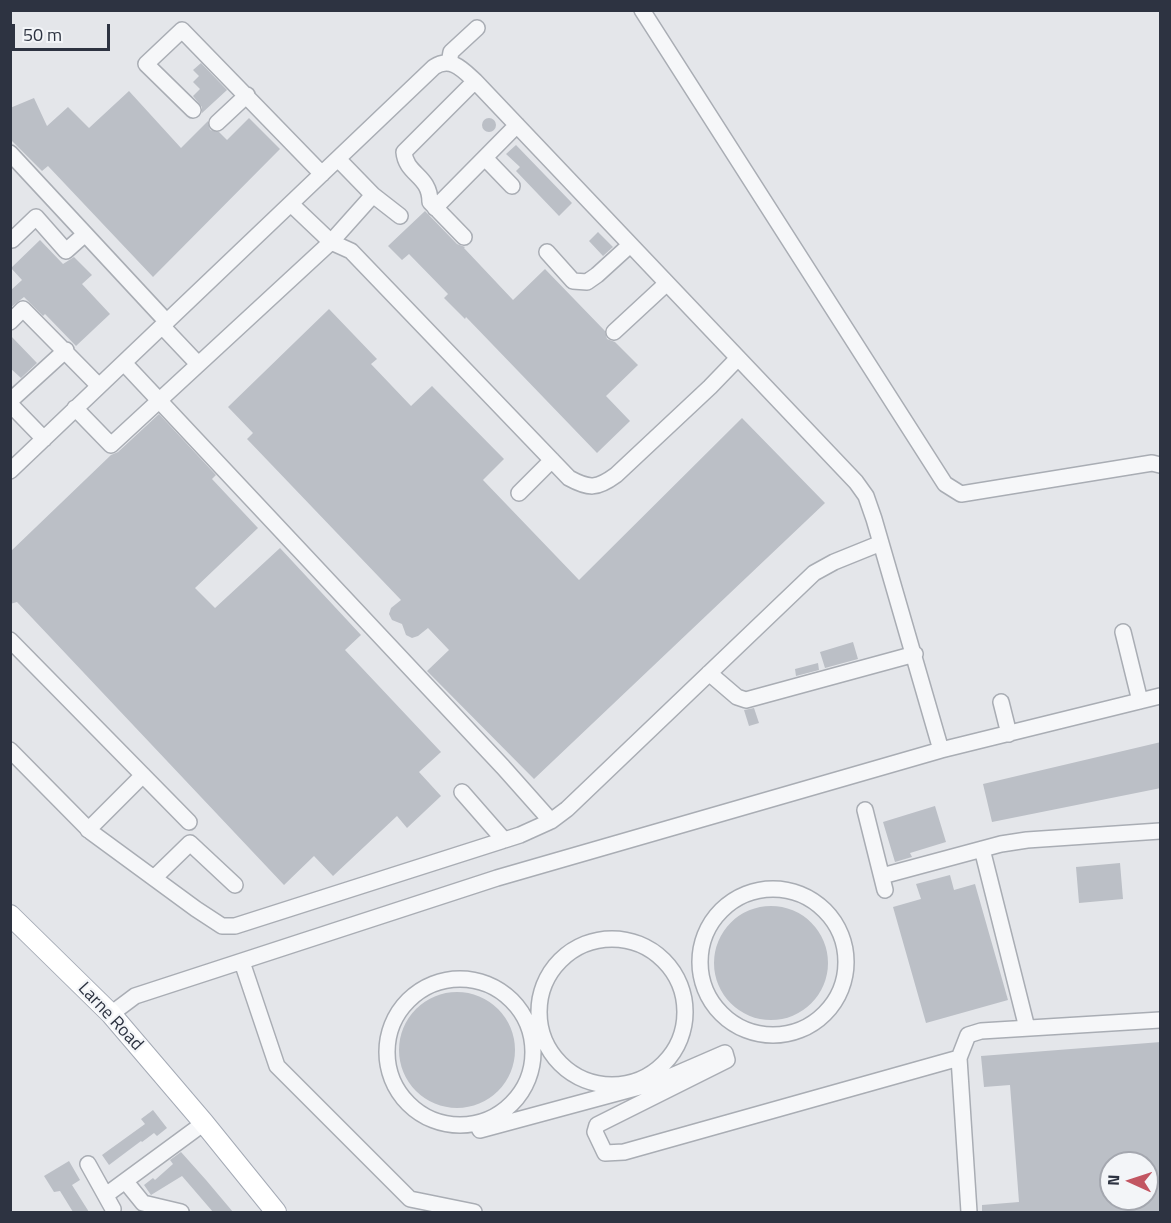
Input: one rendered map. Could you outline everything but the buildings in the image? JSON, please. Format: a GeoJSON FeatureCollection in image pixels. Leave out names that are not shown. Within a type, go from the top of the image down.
{"type":"FeatureCollection","features":[{"type":"Feature","properties":{"kind":"main road","name":"Larne Road"},"geometry":{"type":"LineString","coordinates":[[10,915],[111,1014],[276,1212]]}},
{"type":"Feature","properties":{"kind":"street"},"geometry":{"type":"LineString","coordinates":[[642,10],[945,484],[961,494],[1152,463],[1161,465]]}},
{"type":"Feature","properties":{"kind":"street"},"geometry":{"type":"LineString","coordinates":[[449,63],[452,52],[477,28]]}},
{"type":"Feature","properties":{"kind":"street"},"geometry":{"type":"LineString","coordinates":[[193,110],[146,63],[182,30],[322,174]]}},
{"type":"Feature","properties":{"kind":"street"},"geometry":{"type":"LineString","coordinates":[[10,471],[434,67],[441,63],[449,63],[460,67],[475,81],[856,482],[866,496],[881,543],[941,750]]}},
{"type":"Feature","properties":{"kind":"street"},"geometry":{"type":"LineString","coordinates":[[464,237],[430,202],[430,191],[427,185],[408,166],[404,152],[475,81]]}},
{"type":"Feature","properties":{"kind":"street"},"geometry":{"type":"LineString","coordinates":[[217,123],[247,95]]}},
{"type":"Feature","properties":{"kind":"street"},"geometry":{"type":"LineString","coordinates":[[435,208],[517,126]]}},
{"type":"Feature","properties":{"kind":"street"},"geometry":{"type":"LineString","coordinates":[[10,153],[85,234],[198,364]]}},
{"type":"Feature","properties":{"kind":"street"},"geometry":{"type":"LineString","coordinates":[[485,158],[512,186]]}},
{"type":"Feature","properties":{"kind":"street"},"geometry":{"type":"LineString","coordinates":[[338,159],[373,195],[400,216]]}},
{"type":"Feature","properties":{"kind":"street"},"geometry":{"type":"LineString","coordinates":[[75,408],[111,445],[331,242],[373,195]]}},
{"type":"Feature","properties":{"kind":"street"},"geometry":{"type":"LineString","coordinates":[[291,204],[331,242],[351,251],[569,478],[585,486],[602,485],[616,475],[738,357]]}},
{"type":"Feature","properties":{"kind":"street"},"geometry":{"type":"LineString","coordinates":[[12,240],[36,218],[66,251],[85,234]]}},
{"type":"Feature","properties":{"kind":"street"},"geometry":{"type":"LineString","coordinates":[[547,252],[573,281],[586,282],[630,245]]}},
{"type":"Feature","properties":{"kind":"street"},"geometry":{"type":"LineString","coordinates":[[614,332],[667,283]]}},
{"type":"Feature","properties":{"kind":"street"},"geometry":{"type":"LineString","coordinates":[[10,322],[23,309],[66,350],[99,386]]}},
{"type":"Feature","properties":{"kind":"street"},"geometry":{"type":"LineString","coordinates":[[44,439],[10,402],[66,350]]}},
{"type":"Feature","properties":{"kind":"street"},"geometry":{"type":"LineString","coordinates":[[124,363],[551,821]]}},
{"type":"Feature","properties":{"kind":"street"},"geometry":{"type":"LineString","coordinates":[[519,493],[552,460]]}},
{"type":"Feature","properties":{"kind":"street"},"geometry":{"type":"LineString","coordinates":[[10,750],[88,830],[222,926],[235,926],[504,840],[551,821],[567,809],[814,573],[834,561],[881,543]]}},
{"type":"Feature","properties":{"kind":"street"},"geometry":{"type":"LineString","coordinates":[[1123,632],[1140,701]]}},
{"type":"Feature","properties":{"kind":"street"},"geometry":{"type":"LineString","coordinates":[[10,640],[189,822]]}},
{"type":"Feature","properties":{"kind":"street"},"geometry":{"type":"LineString","coordinates":[[709,673],[737,697],[746,700],[915,654]]}},
{"type":"Feature","properties":{"kind":"street"},"geometry":{"type":"LineString","coordinates":[[111,1014],[135,996],[497,878],[941,750],[1161,696]]}},
{"type":"Feature","properties":{"kind":"street"},"geometry":{"type":"LineString","coordinates":[[1001,702],[1009,734]]}},
{"type":"Feature","properties":{"kind":"street"},"geometry":{"type":"LineString","coordinates":[[88,830],[143,775]]}},
{"type":"Feature","properties":{"kind":"street"},"geometry":{"type":"LineString","coordinates":[[462,792],[504,840]]}},
{"type":"Feature","properties":{"kind":"street"},"geometry":{"type":"LineString","coordinates":[[865,810],[883,883],[982,849],[1027,840],[1161,831]]}},
{"type":"Feature","properties":{"kind":"street"},"geometry":{"type":"LineString","coordinates":[[154,878],[190,843],[235,885]]}},
{"type":"Feature","properties":{"kind":"street"},"geometry":{"type":"LineString","coordinates":[[982,849],[1027,1028]]}},
{"type":"Feature","properties":{"kind":"street"},"geometry":{"type":"LineString","coordinates":[[783,889],[808,897],[828,912],[841,934],[847,959],[844,984],[832,1007],[813,1024],[790,1034],[764,1035],[742,1029],[723,1016],[709,998],[701,976],[700,953],[707,930],[720,911],[738,897],[760,890],[783,889]]}},
{"type":"Feature","properties":{"kind":"street"},"geometry":{"type":"LineString","coordinates":[[686,1009],[680,984],[667,962],[647,947],[622,939],[599,940],[577,947],[559,962],[546,981],[534,1025],[531,1074],[519,1097],[500,1114],[477,1124],[451,1125],[429,1119],[410,1106],[396,1088],[388,1066],[387,1043],[394,1020],[407,1001],[425,987],[447,980],[470,979],[495,987],[515,1002],[534,1025],[562,1066],[581,1079],[603,1085],[630,1087],[652,1074],[671,1057],[682,1034],[686,1009]]}},
{"type":"Feature","properties":{"kind":"street"},"geometry":{"type":"LineString","coordinates":[[242,962],[277,1066],[410,1199],[474,1212]]}},
{"type":"Feature","properties":{"kind":"street"},"geometry":{"type":"LineString","coordinates":[[686,1009],[709,998]]}},
{"type":"Feature","properties":{"kind":"street"},"geometry":{"type":"LineString","coordinates":[[969,1212],[958,1058],[968,1035],[981,1031],[1161,1020]]}},
{"type":"Feature","properties":{"kind":"street"},"geometry":{"type":"LineString","coordinates":[[477,1124],[480,1130],[630,1087],[658,1082],[725,1053],[727,1060],[597,1125],[595,1132],[605,1153],[624,1152],[958,1058]]}},
{"type":"Feature","properties":{"kind":"street"},"geometry":{"type":"LineString","coordinates":[[106,1196],[204,1124]]}},
{"type":"Feature","properties":{"kind":"street"},"geometry":{"type":"LineString","coordinates":[[88,1164],[113,1209]]}},
{"type":"Feature","properties":{"kind":"street"},"geometry":{"type":"LineString","coordinates":[[126,1182],[143,1203],[181,1212]]}}]}
